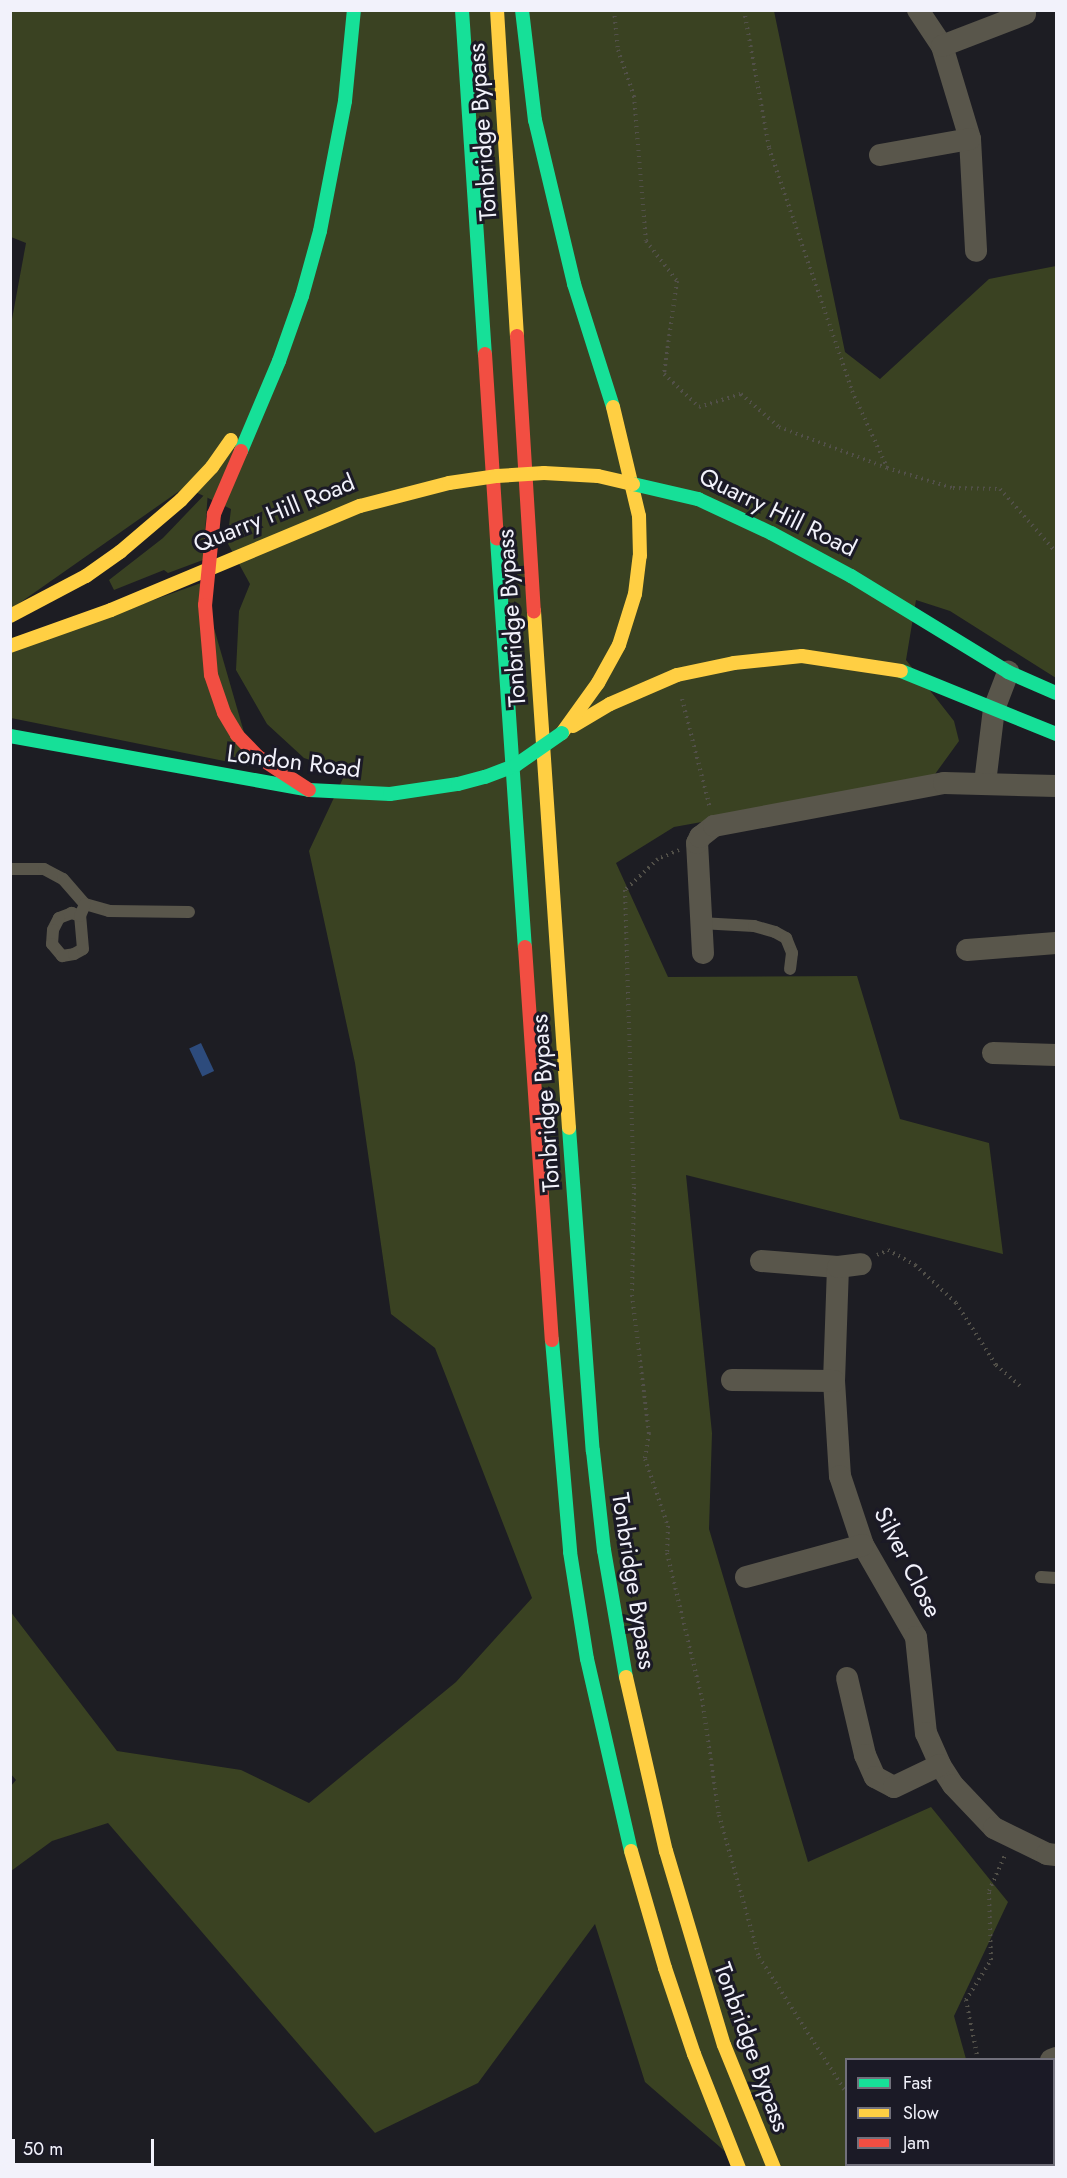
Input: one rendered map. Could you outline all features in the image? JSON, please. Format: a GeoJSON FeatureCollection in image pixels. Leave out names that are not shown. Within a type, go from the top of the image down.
{"type":"FeatureCollection","features":[{"type":"Feature","properties":{"kind":"highway"},"geometry":{"type":"LineString","coordinates":[[309,790],[257,756],[237,735],[224,713],[211,675],[205,605],[214,514],[302,296],[320,231],[345,100],[354,10]]}},
{"type":"Feature","properties":{"kind":"highway","name":"Tonbridge Bypass"},"geometry":{"type":"LineString","coordinates":[[462,10],[542,1218],[570,1552],[587,1659],[634,1862],[665,1968],[694,2054],[739,2168]]}},
{"type":"Feature","properties":{"kind":"highway","name":"Tonbridge Bypass"},"geometry":{"type":"LineString","coordinates":[[497,10],[544,783],[591,1428],[604,1551],[621,1657],[666,1851],[724,2045],[774,2168]]}},
{"type":"Feature","properties":{"kind":"highway"},"geometry":{"type":"LineString","coordinates":[[522,10],[534,120],[574,284],[612,403],[639,516],[640,556],[635,594],[619,645],[598,683],[562,733]]}},
{"type":"Feature","properties":{"kind":"highway"},"geometry":{"type":"LineString","coordinates":[[10,616],[86,576],[146,530],[212,467],[262,396]]}},
{"type":"Feature","properties":{"kind":"highway","name":"Quarry Hill Road"},"geometry":{"type":"LineString","coordinates":[[10,646],[111,610],[257,551],[360,506],[449,483],[497,476],[544,473],[598,476],[698,499],[771,533],[851,576],[1008,672],[1056,693]]}},
{"type":"Feature","properties":{"kind":"highway"},"geometry":{"type":"LineString","coordinates":[[234,574],[257,551]]}},
{"type":"Feature","properties":{"kind":"highway"},"geometry":{"type":"LineString","coordinates":[[211,675],[221,616]]}},
{"type":"Feature","properties":{"kind":"highway"},"geometry":{"type":"LineString","coordinates":[[562,733],[610,704],[676,675],[734,663],[802,656],[896,669],[1056,734]]}},
{"type":"Feature","properties":{"kind":"highway","name":"London Road"},"geometry":{"type":"LineString","coordinates":[[10,736],[309,790],[390,794],[458,784],[485,777],[516,765],[562,733]]}},
{"type":"Feature","properties":{"kind":"street"},"geometry":{"type":"LineString","coordinates":[[918,10],[942,46],[970,139],[976,251]]}},
{"type":"Feature","properties":{"kind":"street"},"geometry":{"type":"LineString","coordinates":[[942,46],[1025,14]]}},
{"type":"Feature","properties":{"kind":"street"},"geometry":{"type":"LineString","coordinates":[[880,155],[970,139]]}},
{"type":"Feature","properties":{"kind":"street"},"geometry":{"type":"LineString","coordinates":[[985,783],[994,709],[1008,672]]}},
{"type":"Feature","properties":{"kind":"street"},"geometry":{"type":"LineString","coordinates":[[703,953],[696,843],[714,826],[944,783],[1056,786]]}},
{"type":"Feature","properties":{"kind":"street"},"geometry":{"type":"LineString","coordinates":[[967,950],[1056,943]]}},
{"type":"Feature","properties":{"kind":"street"},"geometry":{"type":"LineString","coordinates":[[993,1053],[1056,1055]]}},
{"type":"Feature","properties":{"kind":"street"},"geometry":{"type":"LineString","coordinates":[[761,1261],[838,1267],[861,1264]]}},
{"type":"Feature","properties":{"kind":"street","name":"Silver Close"},"geometry":{"type":"LineString","coordinates":[[838,1267],[834,1381],[840,1476],[863,1545],[916,1638],[926,1733],[940,1765],[953,1785],[994,1828],[1047,1854],[1056,1855]]}},
{"type":"Feature","properties":{"kind":"street"},"geometry":{"type":"LineString","coordinates":[[732,1380],[834,1381]]}},
{"type":"Feature","properties":{"kind":"street"},"geometry":{"type":"LineString","coordinates":[[746,1577],[863,1545]]}},
{"type":"Feature","properties":{"kind":"street"},"geometry":{"type":"LineString","coordinates":[[847,1678],[864,1755],[875,1777],[894,1787],[940,1765]]}},
{"type":"Feature","properties":{"kind":"lane"},"geometry":{"type":"LineString","coordinates":[[10,869],[44,869],[63,879],[85,904],[109,911],[189,912]]}},
{"type":"Feature","properties":{"kind":"lane"},"geometry":{"type":"LineString","coordinates":[[80,916],[85,904]]}},
{"type":"Feature","properties":{"kind":"lane"},"geometry":{"type":"LineString","coordinates":[[700,923],[753,926],[776,932],[786,939],[792,953],[790,969]]}},
{"type":"Feature","properties":{"kind":"lane"},"geometry":{"type":"LineString","coordinates":[[1041,1577],[1056,1578]]}},
{"type":"Feature","properties":{"kind":"path"},"geometry":{"type":"LineString","coordinates":[[614,10],[618,50],[634,96],[646,240],[677,281],[664,374],[699,407],[741,394],[778,427],[887,468],[953,488],[1000,489],[1056,552]]}},
{"type":"Feature","properties":{"kind":"path"},"geometry":{"type":"LineString","coordinates":[[744,10],[769,148],[852,391],[887,468]]}},
{"type":"Feature","properties":{"kind":"path"},"geometry":{"type":"LineString","coordinates":[[676,675],[714,826]]}},
{"type":"Feature","properties":{"kind":"path"},"geometry":{"type":"LineString","coordinates":[[696,843],[658,859],[625,890],[634,1187],[632,1295],[649,1433],[645,1459],[668,1526],[667,1553],[702,1699],[719,1815],[759,1957],[845,2090]]}},
{"type":"Feature","properties":{"kind":"path"},"geometry":{"type":"LineString","coordinates":[[861,1264],[867,1258],[888,1251],[915,1265],[956,1303],[996,1365],[1020,1386]]}},
{"type":"Feature","properties":{"kind":"path"},"geometry":{"type":"LineString","coordinates":[[978,2058],[966,2000],[991,1960],[989,1891],[1013,1837]]}},
{"type":"Feature","properties":{"kind":"green space"},"geometry":{"type":"Polygon","coordinates":[[[11,11],[774,11],[845,352],[880,379],[989,279],[1056,266],[1056,678],[950,611],[916,600],[906,660],[954,721],[959,741],[930,781],[674,827],[616,863],[668,977],[857,976],[900,1119],[989,1143],[1003,1254],[686,1175],[712,1433],[709,1529],[808,1862],[931,1807],[1008,1902],[954,2016],[966,2058],[845,2058],[845,2166],[994,2167],[743,2167],[645,2082],[595,1924],[478,2083],[375,2133],[108,1823],[52,1841],[11,1871],[11,1786],[16,1780],[10,1773],[10,1611],[117,1751],[241,1770],[309,1803],[456,1682],[532,1598],[435,1348],[391,1314],[355,1063],[309,851],[346,772],[304,758],[267,724],[236,670],[239,611],[250,584],[227,542],[231,509],[185,487],[11,609],[10,330],[26,243],[11,237],[11,11]]]}},
{"type":"Feature","properties":{"kind":"green space"},"geometry":{"type":"Polygon","coordinates":[[[208,491],[203,560],[168,573],[164,570],[114,590],[109,580],[163,538],[208,491]]]}},
{"type":"Feature","properties":{"kind":"green space"},"geometry":{"type":"Polygon","coordinates":[[[201,583],[254,767],[11,718],[11,651],[201,583]]]}},
{"type":"Feature","properties":{"kind":"water"},"geometry":{"type":"Polygon","coordinates":[[[201,1043],[214,1071],[202,1077],[189,1048],[201,1043]]]}},
{"type":"Feature","properties":{"kind":"traffic: fast"},"geometry":{"type":"LineString","coordinates":[[241,451],[279,361],[302,296],[320,231],[345,101],[354,10]]}},
{"type":"Feature","properties":{"kind":"traffic: fast"},"geometry":{"type":"LineString","coordinates":[[462,10],[485,354]]}},
{"type":"Feature","properties":{"kind":"traffic: fast"},"geometry":{"type":"LineString","coordinates":[[522,10],[535,120],[574,284],[613,407]]}},
{"type":"Feature","properties":{"kind":"traffic: fast"},"geometry":{"type":"LineString","coordinates":[[633,484],[698,499],[771,533],[851,576]]}},
{"type":"Feature","properties":{"kind":"traffic: fast"},"geometry":{"type":"LineString","coordinates":[[497,539],[525,947]]}},
{"type":"Feature","properties":{"kind":"traffic: fast"},"geometry":{"type":"LineString","coordinates":[[851,576],[1008,672],[1056,693]]}},
{"type":"Feature","properties":{"kind":"traffic: fast"},"geometry":{"type":"LineString","coordinates":[[901,671],[1056,734]]}},
{"type":"Feature","properties":{"kind":"traffic: fast"},"geometry":{"type":"LineString","coordinates":[[390,794],[458,784],[485,777],[516,765],[562,733]]}},
{"type":"Feature","properties":{"kind":"traffic: fast"},"geometry":{"type":"LineString","coordinates":[[10,736],[309,790],[390,794]]}},
{"type":"Feature","properties":{"kind":"traffic: fast"},"geometry":{"type":"LineString","coordinates":[[569,1128],[593,1451],[604,1550],[626,1677]]}},
{"type":"Feature","properties":{"kind":"traffic: fast"},"geometry":{"type":"LineString","coordinates":[[552,1340],[570,1552],[587,1659],[631,1851]]}},
{"type":"Feature","properties":{"kind":"traffic: slow"},"geometry":{"type":"LineString","coordinates":[[497,10],[517,336]]}},
{"type":"Feature","properties":{"kind":"traffic: slow"},"geometry":{"type":"LineString","coordinates":[[562,733],[598,683],[619,645],[635,594],[640,556],[639,516],[613,407]]}},
{"type":"Feature","properties":{"kind":"traffic: slow"},"geometry":{"type":"LineString","coordinates":[[10,616],[86,576],[120,552],[181,500],[212,467],[231,440]]}},
{"type":"Feature","properties":{"kind":"traffic: slow"},"geometry":{"type":"LineString","coordinates":[[360,506],[449,483],[497,476],[544,473],[598,476],[633,484]]}},
{"type":"Feature","properties":{"kind":"traffic: slow"},"geometry":{"type":"LineString","coordinates":[[10,646],[111,610],[360,506]]}},
{"type":"Feature","properties":{"kind":"traffic: slow"},"geometry":{"type":"LineString","coordinates":[[534,611],[569,1128]]}},
{"type":"Feature","properties":{"kind":"traffic: slow"},"geometry":{"type":"LineString","coordinates":[[573,726],[610,704],[677,675],[734,663],[802,656],[901,671]]}},
{"type":"Feature","properties":{"kind":"traffic: slow"},"geometry":{"type":"LineString","coordinates":[[626,1677],[666,1851],[724,2045],[774,2168]]}},
{"type":"Feature","properties":{"kind":"traffic: slow"},"geometry":{"type":"LineString","coordinates":[[631,1851],[665,1968],[694,2054],[739,2168]]}},
{"type":"Feature","properties":{"kind":"traffic: jam"},"geometry":{"type":"LineString","coordinates":[[517,336],[534,611]]}},
{"type":"Feature","properties":{"kind":"traffic: jam"},"geometry":{"type":"LineString","coordinates":[[485,354],[497,539]]}},
{"type":"Feature","properties":{"kind":"traffic: jam"},"geometry":{"type":"LineString","coordinates":[[241,451],[214,514],[205,605],[211,675],[224,713],[237,735],[257,756],[309,790]]}},
{"type":"Feature","properties":{"kind":"traffic: jam"},"geometry":{"type":"LineString","coordinates":[[525,947],[552,1340]]}}]}
